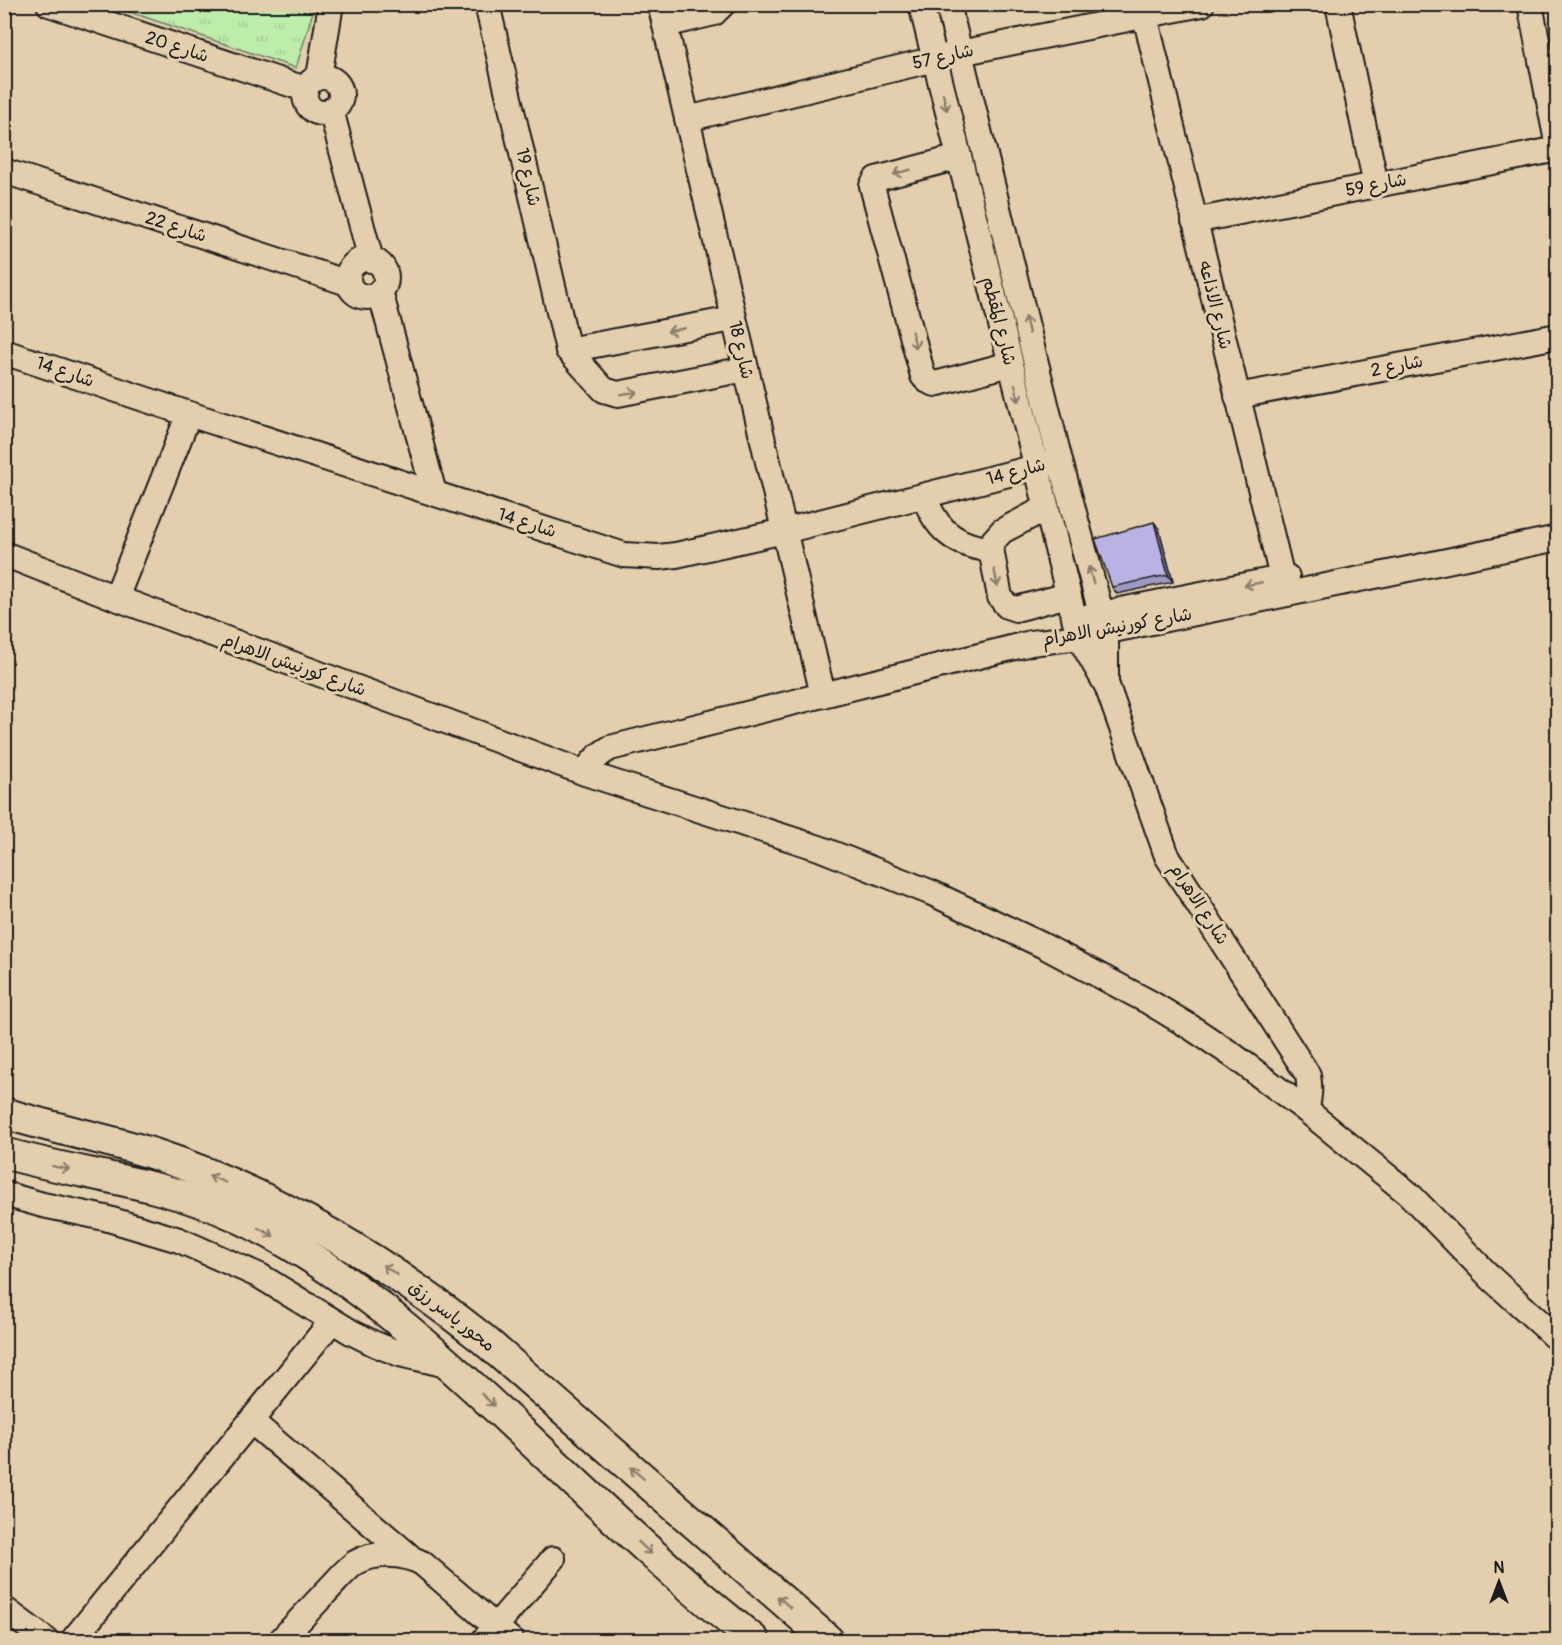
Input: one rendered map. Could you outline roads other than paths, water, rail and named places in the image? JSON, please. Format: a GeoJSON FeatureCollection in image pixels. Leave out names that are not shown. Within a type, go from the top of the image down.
{"type":"FeatureCollection","features":[{"type":"Feature","properties":{"kind":"main road","name":"محور ياسر رزق"},"geometry":{"type":"LineString","coordinates":[[4,1113],[154,1154],[199,1171],[286,1210],[369,1256],[427,1296],[483,1339],[828,1641]]}},
{"type":"Feature","properties":{"kind":"main road","name":"محور ياسر رزق"},"geometry":{"type":"LineString","coordinates":[[4,1153],[185,1196],[233,1215],[278,1238],[321,1265],[402,1323],[452,1366],[675,1575],[754,1641]]}},
{"type":"Feature","properties":{"kind":"street","name":"شارع 20"},"geometry":{"type":"LineString","coordinates":[[49,4],[312,83]]}},
{"type":"Feature","properties":{"kind":"street"},"geometry":{"type":"LineString","coordinates":[[331,4],[306,103],[313,110],[322,113],[331,111],[371,260]]}},
{"type":"Feature","properties":{"kind":"street","name":"شارع 19"},"geometry":{"type":"LineString","coordinates":[[487,4],[568,350],[604,390],[618,394],[746,369]]}},
{"type":"Feature","properties":{"kind":"street"},"geometry":{"type":"LineString","coordinates":[[662,15],[714,14],[723,4]]}},
{"type":"Feature","properties":{"kind":"street","name":"شارع المقطم"},"geometry":{"type":"LineString","coordinates":[[921,4],[1076,629]]}},
{"type":"Feature","properties":{"kind":"street","name":"شارع المقطم"},"geometry":{"type":"LineString","coordinates":[[948,4],[1060,461],[1103,622]]}},
{"type":"Feature","properties":{"kind":"street","name":"شارع 57"},"geometry":{"type":"LineString","coordinates":[[687,119],[960,53],[1202,4]]}},
{"type":"Feature","properties":{"kind":"street"},"geometry":{"type":"LineString","coordinates":[[1338,4],[1376,185]]}},
{"type":"Feature","properties":{"kind":"street"},"geometry":{"type":"LineString","coordinates":[[1530,4],[1557,148]]}},
{"type":"Feature","properties":{"kind":"street","name":"شارع 18"},"geometry":{"type":"LineString","coordinates":[[662,15],[823,695]]}},
{"type":"Feature","properties":{"kind":"street","name":"شارع الاذاعه"},"geometry":{"type":"LineString","coordinates":[[1144,16],[1283,586]]}},
{"type":"Feature","properties":{"kind":"street","name":"شارع 59"},"geometry":{"type":"LineString","coordinates":[[1194,221],[1557,148]]}},
{"type":"Feature","properties":{"kind":"street"},"geometry":{"type":"LineString","coordinates":[[959,157],[876,179],[872,186],[923,376],[935,384],[1010,364]]}},
{"type":"Feature","properties":{"kind":"street","name":"شارع 22"},"geometry":{"type":"LineString","coordinates":[[4,171],[348,283]]}},
{"type":"Feature","properties":{"kind":"street"},"geometry":{"type":"LineString","coordinates":[[371,260],[384,270],[386,281],[380,291],[370,297],[359,296],[348,283],[349,272],[351,267],[360,261],[371,260]]}},
{"type":"Feature","properties":{"kind":"street"},"geometry":{"type":"LineString","coordinates":[[380,291],[434,493]]}},
{"type":"Feature","properties":{"kind":"street"},"geometry":{"type":"LineString","coordinates":[[568,350],[733,319]]}},
{"type":"Feature","properties":{"kind":"street","name":"شارع 2"},"geometry":{"type":"LineString","coordinates":[[1237,396],[1557,336]]}},
{"type":"Feature","properties":{"kind":"street","name":"شارع 14"},"geometry":{"type":"LineString","coordinates":[[4,352],[624,555],[641,557],[676,555],[784,531],[1060,461]]}},
{"type":"Feature","properties":{"kind":"street"},"geometry":{"type":"LineString","coordinates":[[116,598],[189,414]]}},
{"type":"Feature","properties":{"kind":"street"},"geometry":{"type":"LineString","coordinates":[[925,496],[933,517],[948,534],[968,545],[991,549]]}},
{"type":"Feature","properties":{"kind":"street"},"geometry":{"type":"LineString","coordinates":[[1046,508],[1002,531],[994,540],[991,549],[1000,597],[1007,606],[1016,609],[1068,595]]}},
{"type":"Feature","properties":{"kind":"street","name":"شارع كورنيش الاهرام"},"geometry":{"type":"LineString","coordinates":[[585,773],[600,754],[610,748],[1031,643],[1103,622],[1283,586],[1557,525]]}},
{"type":"Feature","properties":{"kind":"street","name":"شارع كورنيش الاهرام"},"geometry":{"type":"LineString","coordinates":[[1283,586],[1557,538]]}},
{"type":"Feature","properties":{"kind":"street","name":"شارع كورنيش الاهرام"},"geometry":{"type":"LineString","coordinates":[[4,554],[585,773],[819,848],[987,918],[1087,968],[1183,1023],[1234,1056],[1306,1110],[1408,1194],[1492,1280],[1557,1339]]}},
{"type":"Feature","properties":{"kind":"street","name":"شارع الاهرام"},"geometry":{"type":"LineString","coordinates":[[1103,622],[1107,686]]}},
{"type":"Feature","properties":{"kind":"street","name":"شارع الاهرام"},"geometry":{"type":"LineString","coordinates":[[1076,629],[1107,686],[1167,856],[1302,1065],[1310,1087],[1310,1099],[1306,1110]]}},
{"type":"Feature","properties":{"kind":"street"},"geometry":{"type":"LineString","coordinates":[[4,1194],[116,1221],[179,1240],[261,1276],[332,1321],[375,1344],[400,1354],[452,1366]]}},
{"type":"Feature","properties":{"kind":"street"},"geometry":{"type":"LineString","coordinates":[[73,1641],[332,1321]]}},
{"type":"Feature","properties":{"kind":"street"},"geometry":{"type":"LineString","coordinates":[[251,1421],[408,1555],[422,1563],[497,1636],[553,1559]]}},
{"type":"Feature","properties":{"kind":"street"},"geometry":{"type":"LineString","coordinates":[[280,1641],[356,1563],[370,1557],[408,1555]]}},
{"type":"Feature","properties":{"kind":"street"},"geometry":{"type":"LineString","coordinates":[[4,1609],[46,1641]]}}]}
